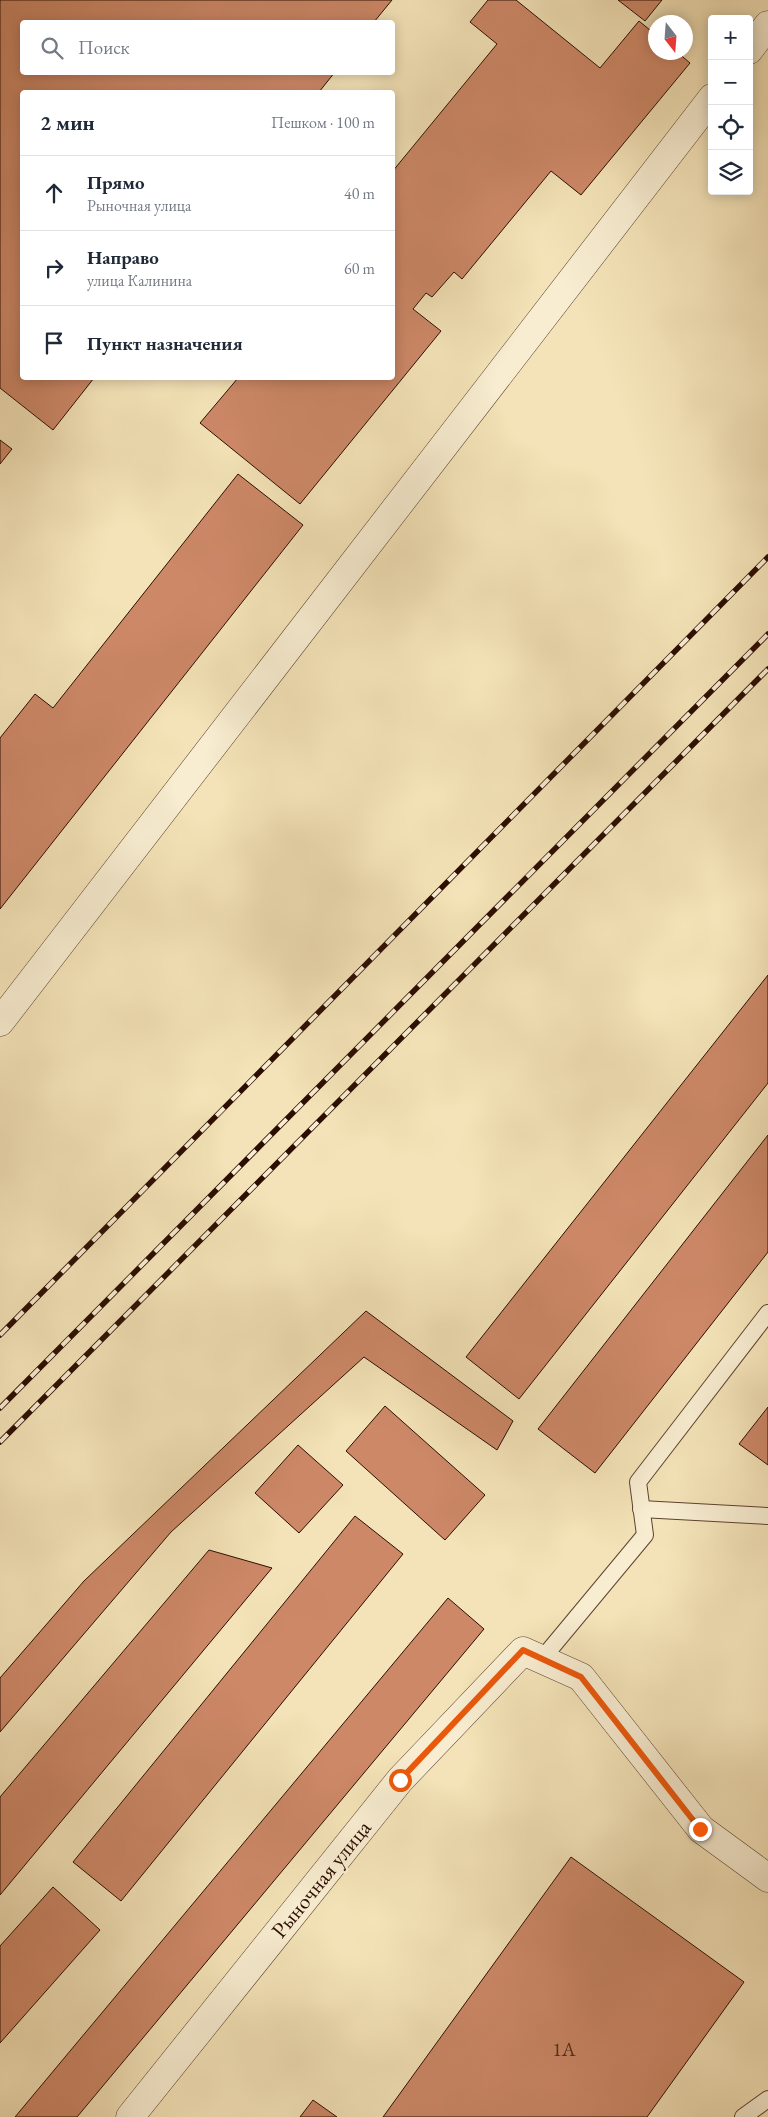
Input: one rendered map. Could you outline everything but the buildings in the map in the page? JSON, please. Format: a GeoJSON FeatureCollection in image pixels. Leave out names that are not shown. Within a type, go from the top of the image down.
{"type":"FeatureCollection","features":[{"type":"Feature","properties":{"kind":"street"},"geometry":{"type":"LineString","coordinates":[[753,45],[768,26]]}},
{"type":"Feature","properties":{"kind":"street"},"geometry":{"type":"LineString","coordinates":[[0,1022],[708,103]]}},
{"type":"Feature","properties":{"kind":"street"},"geometry":{"type":"LineString","coordinates":[[532,1655],[581,1677],[700,1829],[768,1878]]}},
{"type":"Feature","properties":{"kind":"street","name":"Рыночная улица"},"geometry":{"type":"LineString","coordinates":[[130,2117],[400,1780],[532,1655]]}},
{"type":"Feature","properties":{"kind":"lane"},"geometry":{"type":"LineString","coordinates":[[532,1655],[645,1535],[638,1482],[768,1313]]}},
{"type":"Feature","properties":{"kind":"lane"},"geometry":{"type":"LineString","coordinates":[[641,1509],[768,1516]]}},
{"type":"Feature","properties":{"kind":"lane"},"geometry":{"type":"LineString","coordinates":[[743,2117],[768,2099]]}},
{"type":"Feature","properties":{"kind":"railway"},"geometry":{"type":"LineString","coordinates":[[0,1335],[768,557]]}},
{"type":"Feature","properties":{"kind":"railway"},"geometry":{"type":"LineString","coordinates":[[0,1408],[768,634]]}},
{"type":"Feature","properties":{"kind":"railway"},"geometry":{"type":"LineString","coordinates":[[0,1442],[768,669]]}},
{"type":"Feature","properties":{"kind":"route"},"geometry":{"type":"LineString","coordinates":[[400,1780],[523,1650],[581,1677],[700,1829]]}}]}
